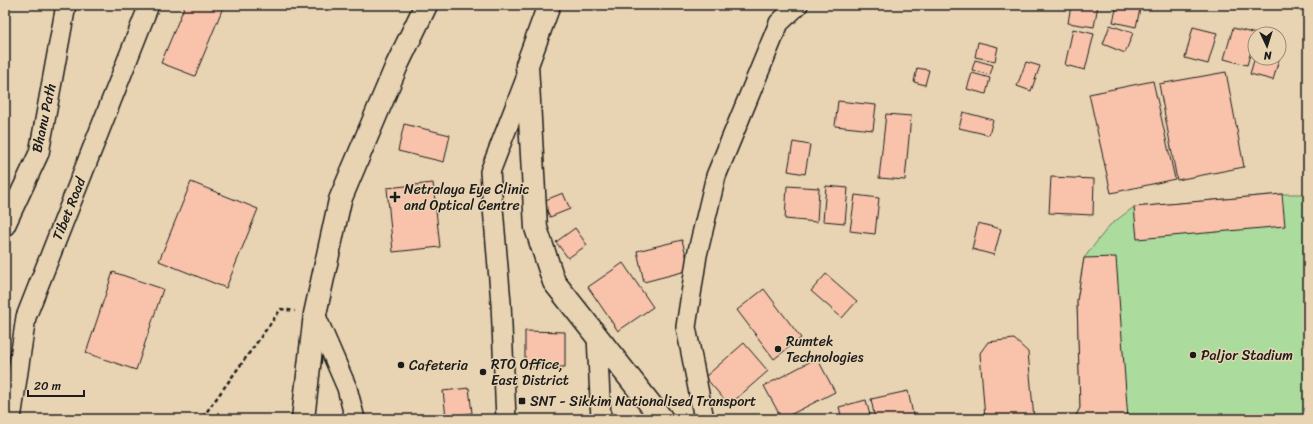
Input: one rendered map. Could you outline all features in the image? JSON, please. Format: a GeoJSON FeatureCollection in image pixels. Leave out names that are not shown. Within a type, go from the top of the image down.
{"type":"FeatureCollection","features":[{"type":"Feature","properties":{"kind":"main road"},"geometry":{"type":"LineString","coordinates":[[302,419],[316,314],[340,200],[397,65],[426,5]]}},
{"type":"Feature","properties":{"kind":"main road"},"geometry":{"type":"LineString","coordinates":[[549,5],[527,65],[536,228],[554,282],[662,419]]}},
{"type":"Feature","properties":{"kind":"street","name":"Bhanu Path"},"geometry":{"type":"LineString","coordinates":[[5,226],[39,153],[66,5]]}},
{"type":"Feature","properties":{"kind":"street","name":"Tibet Road"},"geometry":{"type":"LineString","coordinates":[[11,419],[26,317],[149,5]]}},
{"type":"Feature","properties":{"kind":"street"},"geometry":{"type":"LineString","coordinates":[[704,419],[686,326],[697,255],[716,176],[779,23],[798,5]]}},
{"type":"Feature","properties":{"kind":"street"},"geometry":{"type":"LineString","coordinates":[[506,419],[501,303],[490,172],[528,76]]}},
{"type":"Feature","properties":{"kind":"street"},"geometry":{"type":"LineString","coordinates":[[316,314],[347,388],[355,419]]}},
{"type":"Feature","properties":{"kind":"street"},"geometry":{"type":"LineString","coordinates":[[597,336],[601,419]]}},
{"type":"Feature","properties":{"kind":"path"},"geometry":{"type":"LineString","coordinates":[[196,419],[202,417],[281,309],[316,314]]}},
{"type":"Feature","properties":{"kind":"green space","name":"Paljor Stadium"},"geometry":{"type":"Polygon","coordinates":[[[1282,194],[1308,194],[1308,419],[1074,419],[1080,408],[1077,301],[1084,258],[1110,225],[1134,207],[1282,194]]]}},
{"type":"Feature","properties":{"kind":"building"},"geometry":{"type":"Polygon","coordinates":[[[185,5],[224,5],[195,76],[161,63],[185,5]]]}},
{"type":"Feature","properties":{"kind":"building"},"geometry":{"type":"Polygon","coordinates":[[[1071,5],[1098,5],[1094,27],[1068,23],[1071,5]]]}},
{"type":"Feature","properties":{"kind":"building"},"geometry":{"type":"Polygon","coordinates":[[[1117,5],[1140,9],[1136,27],[1113,22],[1117,5]]]}},
{"type":"Feature","properties":{"kind":"building"},"geometry":{"type":"Polygon","coordinates":[[[1110,25],[1133,33],[1125,53],[1103,44],[1110,25]]]}},
{"type":"Feature","properties":{"kind":"building"},"geometry":{"type":"Polygon","coordinates":[[[1193,27],[1217,33],[1208,64],[1185,58],[1193,27]]]}},
{"type":"Feature","properties":{"kind":"building"},"geometry":{"type":"Polygon","coordinates":[[[1233,28],[1247,32],[1247,65],[1224,59],[1233,28]]]}},
{"type":"Feature","properties":{"kind":"building"},"geometry":{"type":"Polygon","coordinates":[[[1073,29],[1094,34],[1085,70],[1065,65],[1073,29]]]}},
{"type":"Feature","properties":{"kind":"building"},"geometry":{"type":"Polygon","coordinates":[[[978,42],[998,47],[995,61],[975,57],[978,42]]]}},
{"type":"Feature","properties":{"kind":"building"},"geometry":{"type":"Polygon","coordinates":[[[975,60],[993,65],[990,75],[972,70],[975,60]]]}},
{"type":"Feature","properties":{"kind":"building"},"geometry":{"type":"Polygon","coordinates":[[[1026,62],[1040,66],[1031,91],[1017,86],[1026,62]]]}},
{"type":"Feature","properties":{"kind":"building"},"geometry":{"type":"Polygon","coordinates":[[[1252,66],[1277,66],[1273,80],[1250,74],[1252,66]]]}},
{"type":"Feature","properties":{"kind":"building"},"geometry":{"type":"Polygon","coordinates":[[[917,68],[929,70],[925,85],[914,82],[917,68]]]}},
{"type":"Feature","properties":{"kind":"building"},"geometry":{"type":"Polygon","coordinates":[[[1226,72],[1244,167],[1177,180],[1159,84],[1226,72]]]}},
{"type":"Feature","properties":{"kind":"building"},"geometry":{"type":"Polygon","coordinates":[[[972,73],[990,78],[986,94],[967,89],[972,73]]]}},
{"type":"Feature","properties":{"kind":"building"},"geometry":{"type":"Polygon","coordinates":[[[1153,81],[1175,179],[1111,193],[1089,94],[1153,81]]]}},
{"type":"Feature","properties":{"kind":"building"},"geometry":{"type":"Polygon","coordinates":[[[838,101],[876,105],[873,130],[835,126],[838,101]]]}},
{"type":"Feature","properties":{"kind":"building"},"geometry":{"type":"Polygon","coordinates":[[[963,112],[993,120],[989,135],[959,128],[963,112]]]}},
{"type":"Feature","properties":{"kind":"building"},"geometry":{"type":"Polygon","coordinates":[[[886,114],[911,116],[905,180],[879,178],[886,114]]]}},
{"type":"Feature","properties":{"kind":"building"},"geometry":{"type":"Polygon","coordinates":[[[404,124],[450,135],[444,162],[398,151],[404,124]]]}},
{"type":"Feature","properties":{"kind":"building"},"geometry":{"type":"Polygon","coordinates":[[[793,142],[810,145],[805,174],[788,171],[793,142]]]}},
{"type":"Feature","properties":{"kind":"building"},"geometry":{"type":"Polygon","coordinates":[[[1051,177],[1094,179],[1093,215],[1049,213],[1051,177]]]}},
{"type":"Feature","properties":{"kind":"building"},"geometry":{"type":"Polygon","coordinates":[[[191,182],[258,209],[226,288],[159,261],[191,182]]]}},
{"type":"Feature","properties":{"kind":"building"},"geometry":{"type":"Polygon","coordinates":[[[433,183],[440,247],[393,252],[387,188],[433,183]]]}},
{"type":"Feature","properties":{"kind":"building"},"geometry":{"type":"Polygon","coordinates":[[[787,186],[819,188],[817,222],[785,219],[787,186]]]}},
{"type":"Feature","properties":{"kind":"building"},"geometry":{"type":"Polygon","coordinates":[[[826,186],[848,188],[845,223],[823,221],[826,186]]]}},
{"type":"Feature","properties":{"kind":"building"},"geometry":{"type":"Polygon","coordinates":[[[563,193],[570,209],[550,217],[543,201],[563,193]]]}},
{"type":"Feature","properties":{"kind":"building"},"geometry":{"type":"Polygon","coordinates":[[[1282,194],[1285,226],[1137,239],[1134,207],[1282,194]]]}},
{"type":"Feature","properties":{"kind":"building"},"geometry":{"type":"Polygon","coordinates":[[[855,195],[879,198],[875,234],[850,231],[855,195]]]}},
{"type":"Feature","properties":{"kind":"building"},"geometry":{"type":"Polygon","coordinates":[[[978,223],[1001,229],[994,255],[972,249],[978,223]]]}},
{"type":"Feature","properties":{"kind":"building"},"geometry":{"type":"Polygon","coordinates":[[[575,228],[587,245],[568,258],[556,242],[575,228]]]}},
{"type":"Feature","properties":{"kind":"building"},"geometry":{"type":"Polygon","coordinates":[[[682,240],[690,270],[644,282],[637,251],[682,240]]]}},
{"type":"Feature","properties":{"kind":"building"},"geometry":{"type":"Polygon","coordinates":[[[1116,257],[1128,419],[1074,419],[1080,408],[1077,301],[1084,258],[1116,257]]]}},
{"type":"Feature","properties":{"kind":"building"},"geometry":{"type":"Polygon","coordinates":[[[623,263],[653,307],[618,331],[588,287],[623,263]]]}},
{"type":"Feature","properties":{"kind":"building"},"geometry":{"type":"Polygon","coordinates":[[[113,272],[163,289],[136,370],[86,353],[113,272]]]}},
{"type":"Feature","properties":{"kind":"building"},"geometry":{"type":"Polygon","coordinates":[[[826,274],[857,301],[842,318],[811,291],[826,274]]]}},
{"type":"Feature","properties":{"kind":"building"},"geometry":{"type":"Polygon","coordinates":[[[764,289],[801,338],[774,359],[737,310],[764,289]]]}},
{"type":"Feature","properties":{"kind":"building"},"geometry":{"type":"Polygon","coordinates":[[[525,331],[565,332],[565,367],[525,367],[525,331]]]}},
{"type":"Feature","properties":{"kind":"building"},"geometry":{"type":"Polygon","coordinates":[[[1014,339],[1028,352],[1034,419],[985,419],[980,353],[988,342],[1014,339]]]}},
{"type":"Feature","properties":{"kind":"building"},"geometry":{"type":"Polygon","coordinates":[[[744,343],[768,371],[729,405],[705,377],[744,343]]]}},
{"type":"Feature","properties":{"kind":"building"},"geometry":{"type":"Polygon","coordinates":[[[817,358],[835,392],[782,419],[764,386],[817,358]]]}},
{"type":"Feature","properties":{"kind":"building"},"geometry":{"type":"Polygon","coordinates":[[[469,388],[472,413],[446,417],[443,391],[469,388]]]}},
{"type":"Feature","properties":{"kind":"building"},"geometry":{"type":"Polygon","coordinates":[[[908,391],[914,419],[875,419],[871,399],[908,391]]]}},
{"type":"Feature","properties":{"kind":"building"},"geometry":{"type":"Polygon","coordinates":[[[866,400],[871,419],[842,419],[839,407],[866,400]]]}},
{"type":"Feature","properties":{"kind":"place","name":"Netralaya Eye Clinic and Optical Centre"},"geometry":{"type":"Point","coordinates":[395,197]}},
{"type":"Feature","properties":{"kind":"place","name":"Rumtek Technologies"},"geometry":{"type":"Point","coordinates":[778,349]}},
{"type":"Feature","properties":{"kind":"place","name":"Paljor Stadium"},"geometry":{"type":"Point","coordinates":[1193,355]}},
{"type":"Feature","properties":{"kind":"place","name":"Cafeteria"},"geometry":{"type":"Point","coordinates":[401,365]}},
{"type":"Feature","properties":{"kind":"place","name":"RTO Office, East District"},"geometry":{"type":"Point","coordinates":[483,372]}},
{"type":"Feature","properties":{"kind":"place","name":"SNT - Sikkim Nationalised Transport"},"geometry":{"type":"Point","coordinates":[522,401]}}]}
